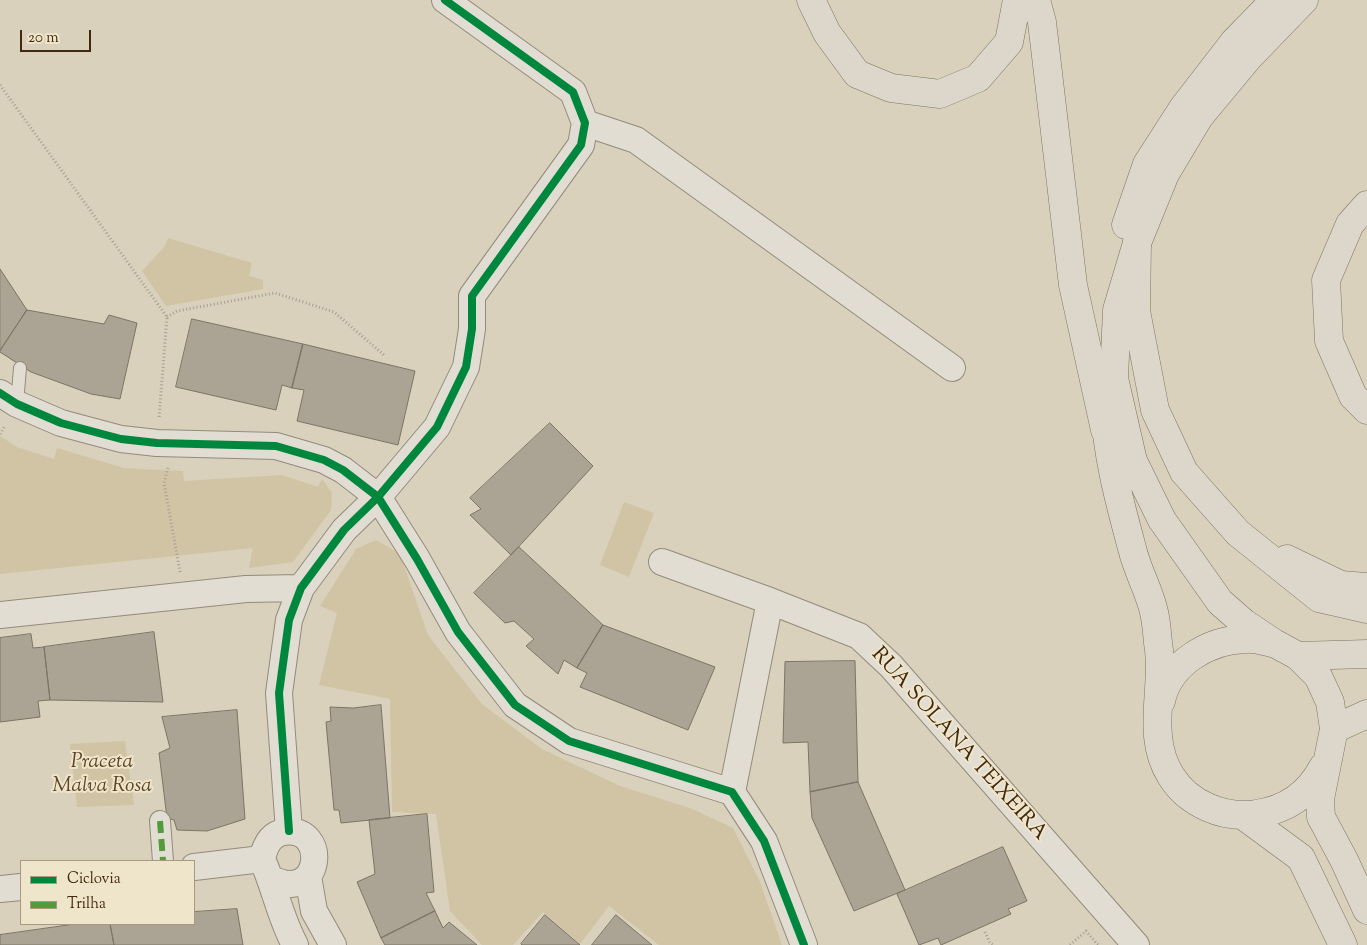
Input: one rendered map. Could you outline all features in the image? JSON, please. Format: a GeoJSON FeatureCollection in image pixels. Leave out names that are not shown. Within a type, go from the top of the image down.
{"type":"FeatureCollection","features":[{"type":"Feature","properties":{"kind":"main road"},"geometry":{"type":"LineString","coordinates":[[811,0],[827,34],[857,74],[891,88],[940,94],[978,78],[1009,42],[1017,0]]}},
{"type":"Feature","properties":{"kind":"main road"},"geometry":{"type":"LineString","coordinates":[[1036,0],[1042,22],[1073,285],[1132,549],[1154,613],[1160,657],[1156,722],[1159,751],[1171,776],[1190,798],[1215,811],[1244,816],[1271,812],[1296,800],[1316,781],[1328,756]]}},
{"type":"Feature","properties":{"kind":"main road"},"geometry":{"type":"LineString","coordinates":[[1275,0],[1194,125],[1166,174],[1137,243],[1117,310],[1114,378],[1133,461],[1162,520],[1220,602],[1244,623],[1298,656],[1318,676],[1330,702],[1334,729],[1320,800],[1321,817],[1344,860],[1367,910]]}},
{"type":"Feature","properties":{"kind":"main road"},"geometry":{"type":"LineString","coordinates":[[1105,430],[1102,296],[1147,164],[1183,108],[1241,50],[1304,0]]}},
{"type":"Feature","properties":{"kind":"main road"},"geometry":{"type":"LineString","coordinates":[[1367,206],[1350,224],[1326,280],[1329,341],[1353,396],[1367,410]]}},
{"type":"Feature","properties":{"kind":"main road"},"geometry":{"type":"LineString","coordinates":[[1137,243],[1136,311],[1155,410],[1184,472],[1238,533],[1319,598],[1367,609]]}},
{"type":"Feature","properties":{"kind":"main road"},"geometry":{"type":"LineString","coordinates":[[1238,533],[1342,585],[1367,587]]}},
{"type":"Feature","properties":{"kind":"main road"},"geometry":{"type":"LineString","coordinates":[[1156,722],[1162,696],[1176,672],[1196,653],[1220,642],[1247,638],[1274,643]]}},
{"type":"Feature","properties":{"kind":"main road"},"geometry":{"type":"LineString","coordinates":[[1298,656],[1367,654]]}},
{"type":"Feature","properties":{"kind":"main road"},"geometry":{"type":"LineString","coordinates":[[1334,729],[1367,714]]}},
{"type":"Feature","properties":{"kind":"main road"},"geometry":{"type":"LineString","coordinates":[[1244,816],[1301,858],[1343,945]]}},
{"type":"Feature","properties":{"kind":"street"},"geometry":{"type":"LineString","coordinates":[[289,831],[279,693],[289,620],[300,588],[344,530],[378,497],[437,427],[466,367],[472,329],[472,296],[581,145],[585,123],[573,92],[445,0]]}},
{"type":"Feature","properties":{"kind":"street"},"geometry":{"type":"LineString","coordinates":[[585,123],[636,140],[952,368]]}},
{"type":"Feature","properties":{"kind":"street"},"geometry":{"type":"LineString","coordinates":[[8,398],[62,423],[121,439],[169,443],[284,447],[324,460],[343,470],[378,497],[417,559],[458,632],[515,704],[569,741],[732,792],[764,841],[804,945]]}},
{"type":"Feature","properties":{"kind":"street","name":"RUA SOLANA TEIXEIRA"},"geometry":{"type":"LineString","coordinates":[[662,562],[770,600],[859,636],[891,666],[1136,945]]}},
{"type":"Feature","properties":{"kind":"street"},"geometry":{"type":"LineString","coordinates":[[0,615],[246,589],[300,588]]}},
{"type":"Feature","properties":{"kind":"street"},"geometry":{"type":"LineString","coordinates":[[732,792],[770,600]]}},
{"type":"Feature","properties":{"kind":"street"},"geometry":{"type":"LineString","coordinates":[[160,820],[163,860]]}},
{"type":"Feature","properties":{"kind":"street"},"geometry":{"type":"LineString","coordinates":[[294,945],[283,923],[266,869],[269,840],[278,833],[289,831],[298,832],[313,846],[315,857],[308,876],[314,911],[332,945]]}},
{"type":"Feature","properties":{"kind":"street"},"geometry":{"type":"LineString","coordinates":[[195,867],[266,869],[290,885],[299,883],[308,876]]}},
{"type":"Feature","properties":{"kind":"street"},"geometry":{"type":"LineString","coordinates":[[0,889],[20,887]]}},
{"type":"Feature","properties":{"kind":"lane"},"geometry":{"type":"LineString","coordinates":[[8,398],[20,368]]}},
{"type":"Feature","properties":{"kind":"path"},"geometry":{"type":"LineString","coordinates":[[0,85],[167,317],[169,465],[164,483],[184,596]]}},
{"type":"Feature","properties":{"kind":"path"},"geometry":{"type":"LineString","coordinates":[[167,317],[177,311],[275,293],[334,312],[384,355]]}},
{"type":"Feature","properties":{"kind":"path"},"geometry":{"type":"LineString","coordinates":[[985,932],[990,943],[993,945]]}},
{"type":"Feature","properties":{"kind":"path"},"geometry":{"type":"LineString","coordinates":[[1070,945],[1086,932],[1098,945]]}},
{"type":"Feature","properties":{"kind":"green space"},"geometry":{"type":"Polygon","coordinates":[[[168,238],[252,263],[249,276],[263,280],[263,289],[166,306],[142,271],[165,246],[168,238]]]}},
{"type":"Feature","properties":{"kind":"green space"},"geometry":{"type":"Polygon","coordinates":[[[0,436],[17,447],[54,459],[57,448],[124,468],[183,471],[184,481],[282,475],[318,487],[322,479],[332,493],[331,510],[293,562],[249,568],[253,548],[0,574],[0,436]]]}},
{"type":"Feature","properties":{"kind":"green space"},"geometry":{"type":"Polygon","coordinates":[[[624,502],[654,513],[629,577],[600,565],[624,502]]]}},
{"type":"Feature","properties":{"kind":"green space"},"geometry":{"type":"Polygon","coordinates":[[[376,540],[400,554],[428,635],[482,704],[542,749],[620,786],[690,808],[733,828],[760,882],[782,945],[659,945],[609,906],[580,944],[543,912],[513,945],[482,945],[450,911],[436,814],[392,812],[390,699],[319,685],[337,613],[320,606],[356,549],[376,540]]]}},
{"type":"Feature","properties":{"kind":"green space","name":"Praceta Malva Rosa"},"geometry":{"type":"Polygon","coordinates":[[[125,741],[134,805],[77,807],[70,744],[125,741]]]}},
{"type":"Feature","properties":{"kind":"building"},"geometry":{"type":"Polygon","coordinates":[[[0,269],[27,310],[0,350],[0,269]]]}},
{"type":"Feature","properties":{"kind":"building"},"geometry":{"type":"Polygon","coordinates":[[[27,310],[104,324],[109,315],[137,323],[120,399],[91,394],[31,372],[0,352],[27,310]]]}},
{"type":"Feature","properties":{"kind":"building"},"geometry":{"type":"Polygon","coordinates":[[[192,319],[303,344],[292,388],[282,385],[276,410],[176,387],[192,319]]]}},
{"type":"Feature","properties":{"kind":"building"},"geometry":{"type":"Polygon","coordinates":[[[303,344],[415,371],[398,445],[297,421],[304,390],[292,388],[303,344]]]}},
{"type":"Feature","properties":{"kind":"building"},"geometry":{"type":"Polygon","coordinates":[[[550,423],[593,466],[511,555],[470,515],[481,509],[470,498],[550,423]]]}},
{"type":"Feature","properties":{"kind":"building"},"geometry":{"type":"Polygon","coordinates":[[[519,547],[603,625],[577,668],[564,660],[558,674],[526,646],[534,639],[514,621],[505,623],[474,593],[519,547]]]}},
{"type":"Feature","properties":{"kind":"building"},"geometry":{"type":"Polygon","coordinates":[[[603,625],[715,667],[688,730],[580,687],[587,673],[577,668],[603,625]]]}},
{"type":"Feature","properties":{"kind":"building"},"geometry":{"type":"Polygon","coordinates":[[[154,632],[163,702],[50,700],[44,647],[154,632]]]}},
{"type":"Feature","properties":{"kind":"building"},"geometry":{"type":"Polygon","coordinates":[[[31,634],[33,648],[44,647],[50,700],[38,701],[40,717],[0,722],[0,638],[31,634]]]}},
{"type":"Feature","properties":{"kind":"building"},"geometry":{"type":"Polygon","coordinates":[[[855,661],[858,782],[810,792],[808,742],[783,743],[785,662],[855,661]]]}},
{"type":"Feature","properties":{"kind":"building"},"geometry":{"type":"Polygon","coordinates":[[[381,705],[390,818],[341,823],[339,810],[334,810],[326,722],[331,721],[330,707],[353,708],[381,705]]]}},
{"type":"Feature","properties":{"kind":"building"},"geometry":{"type":"Polygon","coordinates":[[[237,710],[245,819],[207,831],[177,830],[174,820],[167,818],[159,753],[170,748],[162,717],[237,710]]]}},
{"type":"Feature","properties":{"kind":"building"},"geometry":{"type":"Polygon","coordinates":[[[858,782],[905,890],[854,911],[812,818],[810,792],[858,782]]]}},
{"type":"Feature","properties":{"kind":"building"},"geometry":{"type":"Polygon","coordinates":[[[427,814],[434,892],[426,893],[435,911],[381,938],[357,882],[375,874],[369,820],[427,814]]]}},
{"type":"Feature","properties":{"kind":"building"},"geometry":{"type":"Polygon","coordinates":[[[1003,847],[1027,901],[1008,909],[1011,914],[941,945],[938,938],[919,945],[897,894],[1003,847]]]}},
{"type":"Feature","properties":{"kind":"building"},"geometry":{"type":"Polygon","coordinates":[[[237,909],[243,945],[114,945],[110,925],[195,925],[195,912],[237,909]]]}},
{"type":"Feature","properties":{"kind":"building"},"geometry":{"type":"Polygon","coordinates":[[[435,911],[443,928],[449,922],[477,945],[385,945],[381,938],[435,911]]]}},
{"type":"Feature","properties":{"kind":"building"},"geometry":{"type":"Polygon","coordinates":[[[545,915],[580,945],[522,945],[545,915]]]}},
{"type":"Feature","properties":{"kind":"building"},"geometry":{"type":"Polygon","coordinates":[[[616,915],[652,945],[592,945],[616,915]]]}},
{"type":"Feature","properties":{"kind":"building"},"geometry":{"type":"Polygon","coordinates":[[[68,925],[110,925],[114,945],[0,945],[0,935],[68,925]]]}},
{"type":"Feature","properties":{"kind":"marked path"},"geometry":{"type":"LineString","coordinates":[[160,821],[163,860]]}},
{"type":"Feature","properties":{"kind":"cycle path"},"geometry":{"type":"LineString","coordinates":[[289,831],[279,693],[289,620],[301,588],[344,530],[378,497],[437,427],[466,367],[472,329],[472,296],[581,145],[585,123],[573,92],[445,0]]}},
{"type":"Feature","properties":{"kind":"cycle path"},"geometry":{"type":"LineString","coordinates":[[0,393],[17,404],[61,423],[121,439],[157,443],[276,446],[324,460],[343,470],[378,497],[417,559],[458,632],[515,705],[569,741],[732,792],[764,841],[804,945]]}}]}
